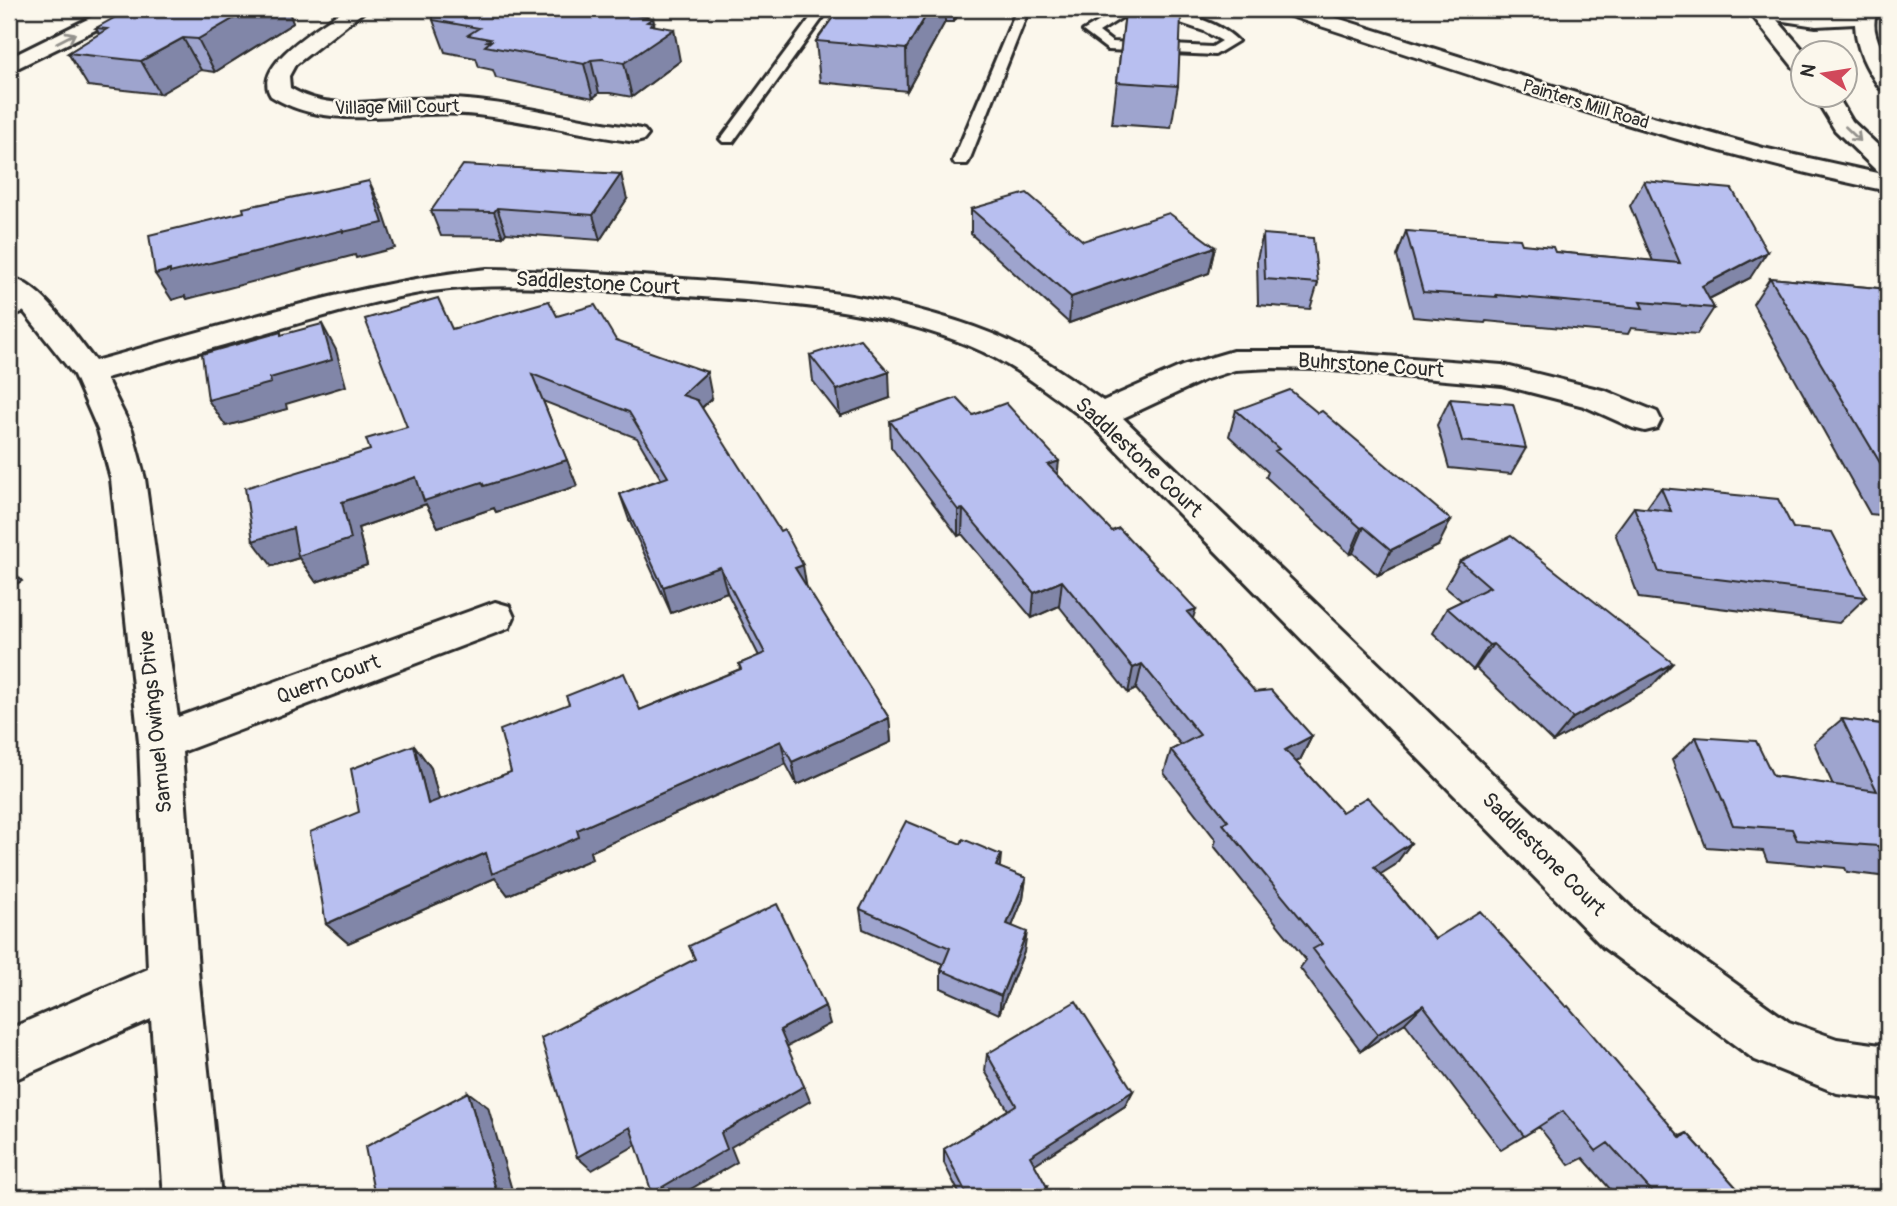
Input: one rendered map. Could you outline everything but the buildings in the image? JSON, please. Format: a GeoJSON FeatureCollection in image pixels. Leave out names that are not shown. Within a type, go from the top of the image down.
{"type":"FeatureCollection","features":[{"type":"Feature","properties":{"kind":"street"},"geometry":{"type":"LineString","coordinates":[[9,65],[123,9]]}},
{"type":"Feature","properties":{"kind":"street","name":"Village Mill Court"},"geometry":{"type":"LineString","coordinates":[[357,9],[287,61],[278,76],[279,91],[290,100],[340,111],[457,105],[532,116],[602,132],[636,135]]}},
{"type":"Feature","properties":{"kind":"street","name":"Painters Mill Road"},"geometry":{"type":"LineString","coordinates":[[1288,9],[1637,120],[1758,154],[1888,183]]}},
{"type":"Feature","properties":{"kind":"street"},"geometry":{"type":"LineString","coordinates":[[1757,9],[1826,20],[1854,18],[1867,11]]}},
{"type":"Feature","properties":{"kind":"street"},"geometry":{"type":"LineString","coordinates":[[1757,9],[1788,46]]}},
{"type":"Feature","properties":{"kind":"street"},"geometry":{"type":"LineString","coordinates":[[1867,11],[1864,35],[1867,52],[1888,83]]}},
{"type":"Feature","properties":{"kind":"street"},"geometry":{"type":"LineString","coordinates":[[1833,108],[1843,125],[1888,168]]}},
{"type":"Feature","properties":{"kind":"street","name":"Saddlestone Court"},"geometry":{"type":"LineString","coordinates":[[88,373],[361,297],[431,282],[487,277],[547,278],[783,295],[860,304],[929,321],[982,340],[1030,365],[1101,415],[1620,930],[1773,1042],[1837,1066],[1888,1073]]}},
{"type":"Feature","properties":{"kind":"street","name":"Samuel Owings Drive"},"geometry":{"type":"LineString","coordinates":[[16,299],[88,373],[115,430],[128,479],[160,742],[174,983],[192,1197]]}},
{"type":"Feature","properties":{"kind":"street","name":"Buhrstone Court"},"geometry":{"type":"LineString","coordinates":[[1101,415],[1192,373],[1233,361],[1271,359],[1321,360],[1502,376],[1594,398],[1645,420]]}},
{"type":"Feature","properties":{"kind":"street","name":"Quern Court"},"geometry":{"type":"LineString","coordinates":[[160,742],[495,617]]}},
{"type":"Feature","properties":{"kind":"street"},"geometry":{"type":"LineString","coordinates":[[9,1056],[174,983]]}},
{"type":"Feature","properties":{"kind":"lane"},"geometry":{"type":"LineString","coordinates":[[728,139],[823,9]]}},
{"type":"Feature","properties":{"kind":"lane"},"geometry":{"type":"LineString","coordinates":[[961,161],[1011,25],[1023,9]]}},
{"type":"Feature","properties":{"kind":"lane"},"geometry":{"type":"LineString","coordinates":[[1129,9],[1090,31],[1108,46],[1215,51],[1231,41],[1209,28],[1152,9]]}},
{"type":"Feature","properties":{"kind":"lane"},"geometry":{"type":"LineString","coordinates":[[1867,11],[1888,13]]}}]}
